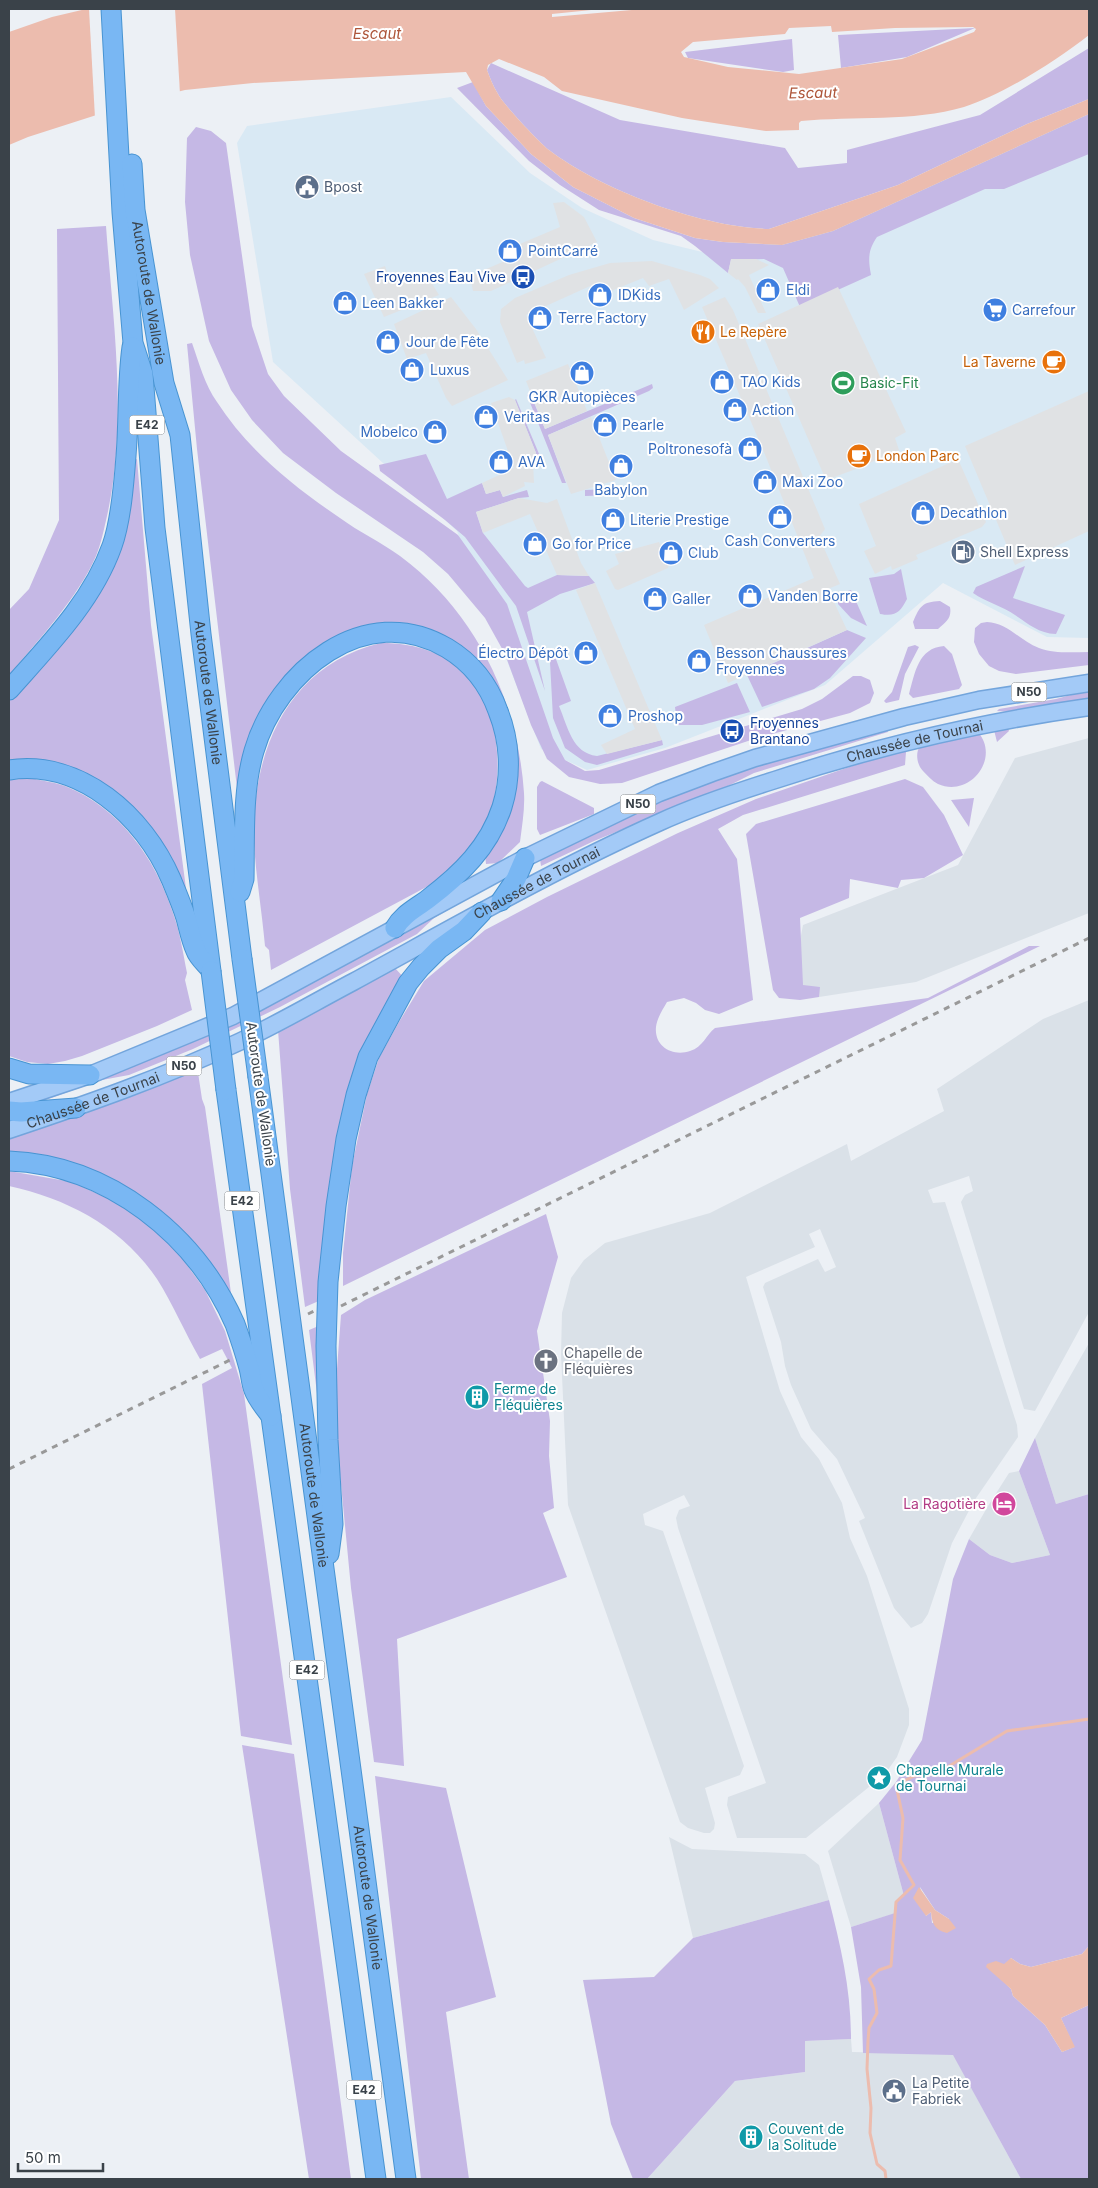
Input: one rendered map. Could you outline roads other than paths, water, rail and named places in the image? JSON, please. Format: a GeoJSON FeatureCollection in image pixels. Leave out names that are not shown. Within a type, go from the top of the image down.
{"type":"FeatureCollection","features":[{"type":"Feature","properties":{"kind":"highway","name":"Autoroute de Wallonie"},"geometry":{"type":"LineString","coordinates":[[111,9],[128,211],[164,383],[180,435],[202,644],[242,959],[406,2179]]}},
{"type":"Feature","properties":{"kind":"highway","name":"Autoroute de Wallonie"},"geometry":{"type":"LineString","coordinates":[[123,9],[133,343],[143,374],[155,528],[226,1090],[273,1419],[376,2179]]}},
{"type":"Feature","properties":{"kind":"highway"},"geometry":{"type":"LineString","coordinates":[[9,690],[76,609],[99,574],[112,545],[126,457],[128,374],[133,343]]}},
{"type":"Feature","properties":{"kind":"highway"},"geometry":{"type":"LineString","coordinates":[[236,903],[244,879],[247,787],[254,751],[271,712],[292,681],[303,669],[326,652],[356,638],[372,634],[395,632],[417,635],[439,644],[461,657],[476,671],[491,692],[508,744],[509,774],[497,820],[479,853],[456,879],[402,917],[395,928]]}},
{"type":"Feature","properties":{"kind":"highway"},"geometry":{"type":"LineString","coordinates":[[9,770],[22,768],[50,771],[80,780],[111,800],[133,820],[153,845],[170,877],[196,952],[211,971]]}},
{"type":"Feature","properties":{"kind":"highway"},"geometry":{"type":"LineString","coordinates":[[501,901],[516,879],[525,858]]}},
{"type":"Feature","properties":{"kind":"highway"},"geometry":{"type":"LineString","coordinates":[[326,1577],[333,1524],[326,1374],[328,1282],[346,1139],[356,1095],[368,1057],[408,983],[439,949],[464,931],[482,912]]}},
{"type":"Feature","properties":{"kind":"highway"},"geometry":{"type":"LineString","coordinates":[[9,1068],[29,1074],[90,1075]]}},
{"type":"Feature","properties":{"kind":"highway"},"geometry":{"type":"LineString","coordinates":[[9,1111],[21,1112],[76,1108]]}},
{"type":"Feature","properties":{"kind":"highway"},"geometry":{"type":"LineString","coordinates":[[9,1162],[61,1170],[94,1182],[123,1196],[150,1213],[173,1233],[219,1292],[235,1326],[254,1391],[273,1419]]}},
{"type":"Feature","properties":{"kind":"main road","name":"Chaussée de Tournai"},"geometry":{"type":"LineString","coordinates":[[9,1102],[90,1075],[233,1016],[525,858],[659,794],[755,758],[904,717],[979,700],[1089,683]]}},
{"type":"Feature","properties":{"kind":"main road","name":"Chaussée de Tournai"},"geometry":{"type":"LineString","coordinates":[[9,1130],[149,1081],[240,1042],[501,901],[599,850],[663,821],[733,794],[882,746],[985,723],[1089,707]]}},
{"type":"Feature","properties":{"kind":"water","name":"Escaut"},"geometry":{"type":"Polygon","coordinates":[[[86,9],[601,9],[552,14],[552,17],[643,9],[1089,9],[1089,35],[1029,76],[980,101],[944,112],[924,115],[801,121],[799,123],[799,130],[766,131],[682,118],[562,91],[544,77],[499,59],[488,65],[487,70],[493,85],[507,106],[544,146],[571,165],[624,192],[654,204],[714,222],[742,227],[769,229],[898,185],[1027,124],[1089,99],[1089,114],[833,231],[782,245],[723,242],[695,238],[634,218],[573,187],[531,154],[486,106],[466,72],[253,83],[185,90],[137,102],[28,137],[9,145],[9,32],[52,17],[86,9]],[[831,26],[789,28],[785,34],[693,42],[681,52],[684,57],[728,67],[799,74],[902,59],[974,32],[976,29],[973,27],[895,28],[832,32],[831,26]]]}},
{"type":"Feature","properties":{"kind":"water"},"geometry":{"type":"Polygon","coordinates":[[[919,1887],[935,1910],[949,1919],[956,1928],[947,1933],[943,1932],[933,1923],[931,1912],[926,1916],[913,1898],[919,1887]]]}},
{"type":"Feature","properties":{"kind":"water"},"geometry":{"type":"Polygon","coordinates":[[[1089,1946],[1089,2005],[1061,2018],[1075,2047],[1062,2052],[1045,2025],[1013,1996],[1011,1989],[986,1967],[987,1964],[996,1961],[1004,1964],[1011,1958],[1020,1964],[1031,1967],[1082,1954],[1089,1946]]]}},
{"type":"Feature","properties":{"kind":"waterway"},"geometry":{"type":"LineString","coordinates":[[886,2179],[885,2171],[877,2164],[870,2133],[871,2108],[867,2069],[868,2041],[869,2028],[877,2013],[874,1989],[869,1979],[879,1970],[891,1966],[896,1902],[914,1885],[900,1860],[903,1818],[896,1785],[914,1776],[936,1774],[1007,1731],[1089,1719]]}},
{"type":"Feature","properties":{"kind":"railway"},"geometry":{"type":"LineString","coordinates":[[341,1306],[1089,938]]}},
{"type":"Feature","properties":{"kind":"railway"},"geometry":{"type":"LineString","coordinates":[[308,1314],[318,1309]]}},
{"type":"Feature","properties":{"kind":"railway"},"geometry":{"type":"LineString","coordinates":[[9,1469],[230,1360]]}},
{"type":"Feature","properties":{"kind":"place","name":"Bpost"},"geometry":{"type":"Point","coordinates":[307,187]}},
{"type":"Feature","properties":{"kind":"place","name":"PointCarré"},"geometry":{"type":"Point","coordinates":[510,251]}},
{"type":"Feature","properties":{"kind":"place","name":"Froyennes Eau Vive"},"geometry":{"type":"Point","coordinates":[523,277]}},
{"type":"Feature","properties":{"kind":"place","name":"Eldi"},"geometry":{"type":"Point","coordinates":[768,290]}},
{"type":"Feature","properties":{"kind":"place","name":"IDKids"},"geometry":{"type":"Point","coordinates":[600,295]}},
{"type":"Feature","properties":{"kind":"place","name":"Leen Bakker"},"geometry":{"type":"Point","coordinates":[345,303]}},
{"type":"Feature","properties":{"kind":"place","name":"Carrefour"},"geometry":{"type":"Point","coordinates":[995,310]}},
{"type":"Feature","properties":{"kind":"place","name":"Terre Factory"},"geometry":{"type":"Point","coordinates":[540,318]}},
{"type":"Feature","properties":{"kind":"place","name":"Le Repère"},"geometry":{"type":"Point","coordinates":[703,332]}},
{"type":"Feature","properties":{"kind":"place","name":"Jour de Fête"},"geometry":{"type":"Point","coordinates":[388,342]}},
{"type":"Feature","properties":{"kind":"place","name":"La Taverne"},"geometry":{"type":"Point","coordinates":[1054,362]}},
{"type":"Feature","properties":{"kind":"place","name":"Luxus"},"geometry":{"type":"Point","coordinates":[412,370]}},
{"type":"Feature","properties":{"kind":"place","name":"GKR Autopièces"},"geometry":{"type":"Point","coordinates":[582,373]}},
{"type":"Feature","properties":{"kind":"place","name":"TAO Kids"},"geometry":{"type":"Point","coordinates":[722,382]}},
{"type":"Feature","properties":{"kind":"place","name":"Basic-Fit"},"geometry":{"type":"Point","coordinates":[843,383]}},
{"type":"Feature","properties":{"kind":"place","name":"Action"},"geometry":{"type":"Point","coordinates":[735,410]}},
{"type":"Feature","properties":{"kind":"place","name":"Veritas"},"geometry":{"type":"Point","coordinates":[486,417]}},
{"type":"Feature","properties":{"kind":"place","name":"Pearle"},"geometry":{"type":"Point","coordinates":[605,425]}},
{"type":"Feature","properties":{"kind":"place","name":"Mobelco"},"geometry":{"type":"Point","coordinates":[435,432]}},
{"type":"Feature","properties":{"kind":"place","name":"Poltronesofà"},"geometry":{"type":"Point","coordinates":[750,449]}},
{"type":"Feature","properties":{"kind":"place","name":"London Parc"},"geometry":{"type":"Point","coordinates":[859,456]}},
{"type":"Feature","properties":{"kind":"place","name":"AVA"},"geometry":{"type":"Point","coordinates":[501,462]}},
{"type":"Feature","properties":{"kind":"place","name":"Babylon"},"geometry":{"type":"Point","coordinates":[621,466]}},
{"type":"Feature","properties":{"kind":"place","name":"Maxi Zoo"},"geometry":{"type":"Point","coordinates":[765,482]}},
{"type":"Feature","properties":{"kind":"place","name":"Decathlon"},"geometry":{"type":"Point","coordinates":[923,513]}},
{"type":"Feature","properties":{"kind":"place","name":"Cash Converters"},"geometry":{"type":"Point","coordinates":[780,517]}},
{"type":"Feature","properties":{"kind":"place","name":"Literie Prestige"},"geometry":{"type":"Point","coordinates":[613,520]}},
{"type":"Feature","properties":{"kind":"place","name":"Go for Price"},"geometry":{"type":"Point","coordinates":[535,544]}},
{"type":"Feature","properties":{"kind":"place","name":"Shell Express"},"geometry":{"type":"Point","coordinates":[963,552]}},
{"type":"Feature","properties":{"kind":"place","name":"Club"},"geometry":{"type":"Point","coordinates":[671,553]}},
{"type":"Feature","properties":{"kind":"place","name":"Vanden Borre"},"geometry":{"type":"Point","coordinates":[750,596]}},
{"type":"Feature","properties":{"kind":"place","name":"Galler"},"geometry":{"type":"Point","coordinates":[655,599]}},
{"type":"Feature","properties":{"kind":"place","name":"Électro Dépôt"},"geometry":{"type":"Point","coordinates":[586,653]}},
{"type":"Feature","properties":{"kind":"place","name":"Besson Chaussures Froyennes"},"geometry":{"type":"Point","coordinates":[699,661]}},
{"type":"Feature","properties":{"kind":"place","name":"Proshop"},"geometry":{"type":"Point","coordinates":[610,716]}},
{"type":"Feature","properties":{"kind":"place","name":"Froyennes Brantano"},"geometry":{"type":"Point","coordinates":[732,731]}},
{"type":"Feature","properties":{"kind":"place","name":"Chapelle de Fléquières"},"geometry":{"type":"Point","coordinates":[546,1361]}},
{"type":"Feature","properties":{"kind":"place","name":"Ferme de Fléquières"},"geometry":{"type":"Point","coordinates":[477,1397]}},
{"type":"Feature","properties":{"kind":"place","name":"La Ragotière"},"geometry":{"type":"Point","coordinates":[1004,1504]}},
{"type":"Feature","properties":{"kind":"place","name":"Chapelle Murale de Tournai"},"geometry":{"type":"Point","coordinates":[879,1778]}},
{"type":"Feature","properties":{"kind":"place","name":"La Petite Fabriek"},"geometry":{"type":"Point","coordinates":[894,2091]}},
{"type":"Feature","properties":{"kind":"place","name":"Couvent de la Solitude"},"geometry":{"type":"Point","coordinates":[751,2137]}}]}
